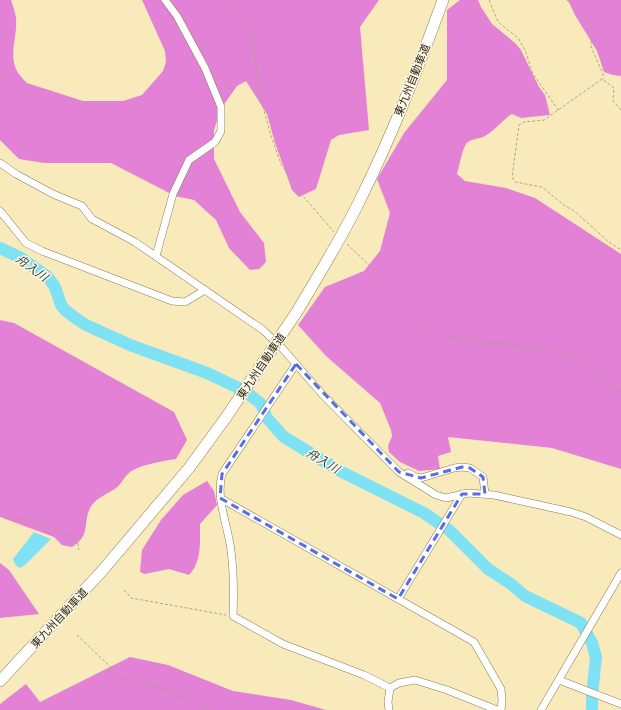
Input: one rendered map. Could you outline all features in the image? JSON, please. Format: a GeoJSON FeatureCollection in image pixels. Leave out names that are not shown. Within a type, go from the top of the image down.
{"type":"FeatureCollection","features":[{"type":"Feature","properties":{"kind":"highway","name":"東九州自動車道"},"geometry":{"type":"LineString","coordinates":[[0,681],[102,571],[189,468],[227,416],[298,310],[330,257],[359,202],[420,64],[443,0]]}},
{"type":"Feature","properties":{"kind":"street"},"geometry":{"type":"LineString","coordinates":[[156,256],[173,194],[189,160],[215,142],[221,131],[221,107],[205,68],[177,16],[165,0]]}},
{"type":"Feature","properties":{"kind":"street"},"geometry":{"type":"LineString","coordinates":[[0,163],[16,174],[53,194],[82,206],[92,219],[135,242],[263,330],[282,348],[322,394],[399,472],[436,495],[446,498],[468,493],[494,495],[571,512],[586,517],[621,535]]}},
{"type":"Feature","properties":{"kind":"street"},"geometry":{"type":"LineString","coordinates":[[0,212],[26,242],[42,251],[172,301],[185,302],[205,290]]}},
{"type":"Feature","properties":{"kind":"street"},"geometry":{"type":"LineString","coordinates":[[296,364],[222,474],[219,485],[220,498],[230,545],[234,591],[233,616],[283,644],[364,675],[390,688]]}},
{"type":"Feature","properties":{"kind":"street"},"geometry":{"type":"LineString","coordinates":[[399,472],[402,470],[416,478],[421,478],[454,468],[470,468],[483,477],[485,494]]}},
{"type":"Feature","properties":{"kind":"street"},"geometry":{"type":"LineString","coordinates":[[398,599],[462,494]]}},
{"type":"Feature","properties":{"kind":"street"},"geometry":{"type":"LineString","coordinates":[[220,498],[474,642],[501,689],[501,710]]}},
{"type":"Feature","properties":{"kind":"street"},"geometry":{"type":"LineString","coordinates":[[541,710],[621,573]]}},
{"type":"Feature","properties":{"kind":"street"},"geometry":{"type":"LineString","coordinates":[[390,688],[399,683],[415,680],[447,690],[497,710]]}},
{"type":"Feature","properties":{"kind":"street"},"geometry":{"type":"LineString","coordinates":[[559,680],[621,704]]}},
{"type":"Feature","properties":{"kind":"street"},"geometry":{"type":"LineString","coordinates":[[389,710],[388,702],[390,688]]}},
{"type":"Feature","properties":{"kind":"path"},"geometry":{"type":"LineString","coordinates":[[220,0],[247,25],[252,37],[262,104],[281,164],[303,196],[337,235]]}},
{"type":"Feature","properties":{"kind":"path"},"geometry":{"type":"LineString","coordinates":[[489,0],[498,22],[518,38],[525,50],[533,74],[559,111]]}},
{"type":"Feature","properties":{"kind":"path"},"geometry":{"type":"LineString","coordinates":[[567,0],[592,29],[591,47],[603,74],[602,79],[559,111],[544,120],[524,122],[519,125],[512,177],[515,182],[542,187],[565,206],[573,210],[609,242],[621,250]]}},
{"type":"Feature","properties":{"kind":"path"},"geometry":{"type":"LineString","coordinates":[[602,79],[614,88],[614,101],[621,110]]}},
{"type":"Feature","properties":{"kind":"path"},"geometry":{"type":"LineString","coordinates":[[342,240],[374,269],[422,320],[447,337],[550,350],[571,358],[621,391]]}},
{"type":"Feature","properties":{"kind":"path"},"geometry":{"type":"LineString","coordinates":[[0,516],[38,522],[77,538],[79,550]]}},
{"type":"Feature","properties":{"kind":"path"},"geometry":{"type":"LineString","coordinates":[[124,590],[131,598],[233,616]]}},
{"type":"Feature","properties":{"kind":"path"},"geometry":{"type":"LineString","coordinates":[[78,635],[121,677],[160,688],[210,710]]}},
{"type":"Feature","properties":{"kind":"highlighted area"},"geometry":{"type":"Polygon","coordinates":[[[296,364],[399,472],[421,478],[462,467],[470,468],[483,477],[485,494],[462,494],[398,599],[220,498],[222,474],[296,364]]]}},
{"type":"Feature","properties":{"kind":"shaded area"},"geometry":{"type":"Polygon","coordinates":[[[0,0],[11,0],[16,18],[13,52],[15,68],[27,83],[83,101],[123,101],[142,95],[163,71],[166,62],[165,51],[142,0],[379,0],[360,27],[369,130],[339,135],[331,140],[316,189],[299,197],[292,190],[275,143],[267,114],[246,81],[237,86],[220,112],[214,130],[214,159],[240,212],[264,243],[266,262],[259,269],[250,270],[229,248],[216,220],[194,200],[175,196],[111,163],[44,163],[19,159],[0,140],[0,0]]]}},
{"type":"Feature","properties":{"kind":"shaded area"},"geometry":{"type":"Polygon","coordinates":[[[460,0],[478,0],[492,24],[515,43],[521,50],[539,87],[545,95],[550,115],[521,118],[512,114],[487,135],[472,140],[466,144],[457,174],[465,181],[506,188],[535,198],[621,254],[621,469],[552,448],[448,437],[451,452],[438,456],[440,469],[419,471],[400,462],[389,452],[388,446],[392,436],[391,430],[380,403],[326,356],[298,325],[325,287],[364,271],[380,251],[390,213],[377,179],[404,133],[447,80],[447,10],[460,0]]]}},
{"type":"Feature","properties":{"kind":"shaded area"},"geometry":{"type":"Polygon","coordinates":[[[568,0],[621,0],[621,76],[604,72],[597,51],[575,15],[568,0]]]}},
{"type":"Feature","properties":{"kind":"shaded area"},"geometry":{"type":"Polygon","coordinates":[[[0,320],[14,323],[174,412],[187,440],[176,459],[151,464],[133,470],[115,489],[94,502],[87,516],[85,532],[78,542],[72,547],[62,545],[54,537],[0,517],[0,320]]]}},
{"type":"Feature","properties":{"kind":"shaded area"},"geometry":{"type":"Polygon","coordinates":[[[207,481],[214,491],[217,505],[200,524],[198,558],[193,570],[189,575],[169,569],[145,574],[140,572],[142,550],[161,520],[183,495],[207,481]]]}},
{"type":"Feature","properties":{"kind":"shaded area"},"geometry":{"type":"Polygon","coordinates":[[[0,563],[9,570],[39,614],[0,618],[0,563]]]}},
{"type":"Feature","properties":{"kind":"shaded area"},"geometry":{"type":"Polygon","coordinates":[[[130,657],[168,665],[233,691],[291,700],[326,710],[0,710],[0,704],[26,684],[40,702],[130,657]]]}},
{"type":"Feature","properties":{"kind":"water"},"geometry":{"type":"Polygon","coordinates":[[[34,532],[51,539],[24,566],[19,568],[13,559],[34,532]]]}},
{"type":"Feature","properties":{"kind":"waterway","name":"舟入川"},"geometry":{"type":"LineString","coordinates":[[0,248],[21,258],[48,277],[55,287],[61,305],[65,310],[86,325],[130,345],[207,373],[245,391],[261,404],[267,418],[284,437],[340,471],[424,513],[449,530],[488,569],[511,584],[525,596],[581,623],[592,643],[596,657],[592,710]]}}]}
